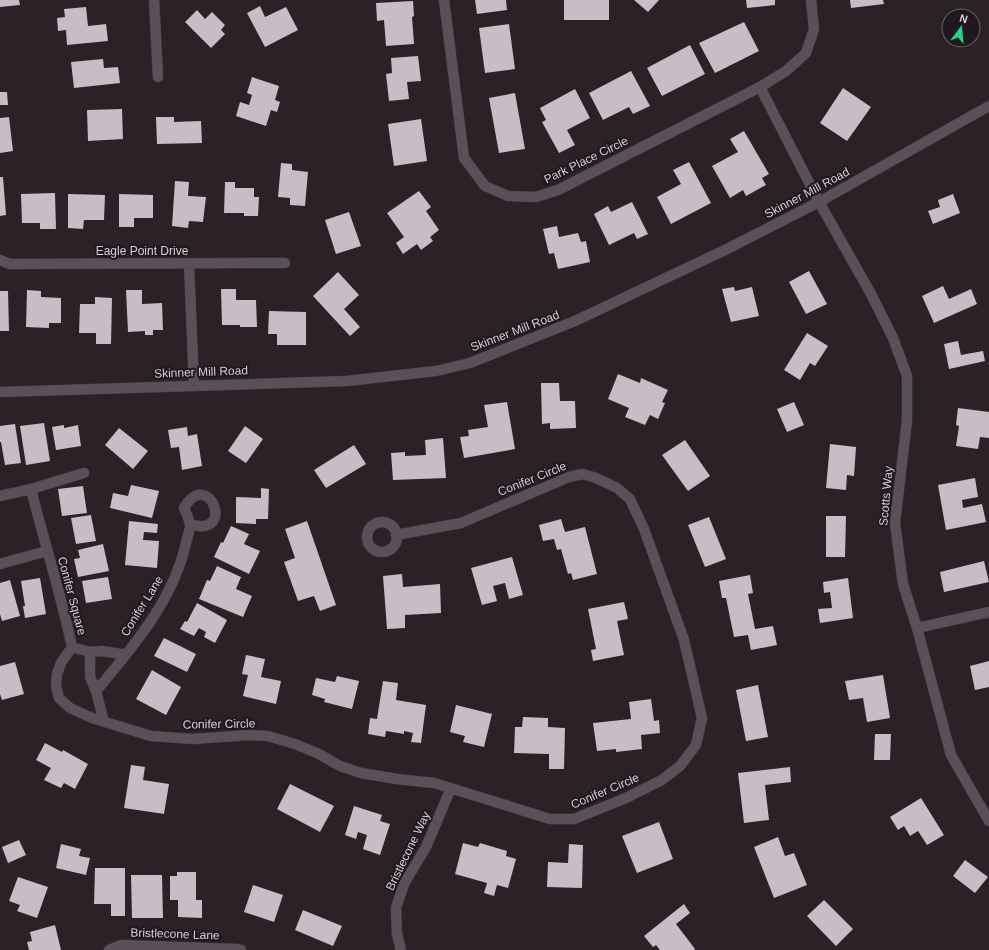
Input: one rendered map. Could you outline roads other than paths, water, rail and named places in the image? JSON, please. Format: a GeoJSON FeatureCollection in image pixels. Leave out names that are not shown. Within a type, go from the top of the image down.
{"type":"FeatureCollection","features":[{"type":"Feature","properties":{"kind":"street"},"geometry":{"type":"LineString","coordinates":[[154,0],[158,77]]}},
{"type":"Feature","properties":{"kind":"street","name":"Park Place Circle"},"geometry":{"type":"LineString","coordinates":[[444,0],[464,158],[485,186],[508,196],[536,197],[558,190],[760,86],[786,71],[806,53],[814,29],[811,0]]}},
{"type":"Feature","properties":{"kind":"street"},"geometry":{"type":"LineString","coordinates":[[760,86],[819,202]]}},
{"type":"Feature","properties":{"kind":"street","name":"Skinner Mill Road"},"geometry":{"type":"LineString","coordinates":[[0,392],[347,381],[436,371],[470,363],[575,321],[725,250],[819,202],[989,106]]}},
{"type":"Feature","properties":{"kind":"street","name":"Scotts Way"},"geometry":{"type":"LineString","coordinates":[[819,202],[871,294],[893,338],[907,376],[907,420],[895,523],[903,584],[917,628],[951,755],[989,821]]}},
{"type":"Feature","properties":{"kind":"street","name":"Eagle Point Drive"},"geometry":{"type":"LineString","coordinates":[[0,260],[10,264],[285,263]]}},
{"type":"Feature","properties":{"kind":"street"},"geometry":{"type":"LineString","coordinates":[[189,264],[194,386]]}},
{"type":"Feature","properties":{"kind":"street"},"geometry":{"type":"LineString","coordinates":[[0,496],[31,489],[84,473]]}},
{"type":"Feature","properties":{"kind":"street","name":"Conifer Circle"},"geometry":{"type":"LineString","coordinates":[[72,647],[61,663],[58,674],[56,686],[59,698],[70,708],[92,718],[151,736],[193,739],[249,735],[268,736],[294,744],[319,754],[340,766],[362,773],[451,788],[550,819],[574,819],[626,798],[662,780],[680,766],[696,745],[702,718],[684,640],[644,529],[630,499],[617,488],[596,478],[583,474],[569,477],[461,522],[396,535]]}},
{"type":"Feature","properties":{"kind":"street","name":"Conifer Square"},"geometry":{"type":"LineString","coordinates":[[31,489],[47,551],[64,607],[72,647]]}},
{"type":"Feature","properties":{"kind":"street","name":"Conifer Lane"},"geometry":{"type":"LineString","coordinates":[[96,691],[147,627],[175,578],[183,556],[190,524]]}},
{"type":"Feature","properties":{"kind":"street","name":"Conifer Square"},"geometry":{"type":"LineString","coordinates":[[0,564],[47,551]]}},
{"type":"Feature","properties":{"kind":"street"},"geometry":{"type":"LineString","coordinates":[[917,628],[989,612]]}},
{"type":"Feature","properties":{"kind":"street"},"geometry":{"type":"LineString","coordinates":[[72,647],[90,652],[103,651],[126,655]]}},
{"type":"Feature","properties":{"kind":"street"},"geometry":{"type":"LineString","coordinates":[[90,652],[90,677],[96,691],[104,722]]}},
{"type":"Feature","properties":{"kind":"street","name":"Bristlecone Way"},"geometry":{"type":"LineString","coordinates":[[401,950],[397,934],[396,908],[404,884],[426,847],[451,788]]}},
{"type":"Feature","properties":{"kind":"street","name":"Bristlecone Lane"},"geometry":{"type":"LineString","coordinates":[[109,950],[121,945],[242,950]]}}]}
